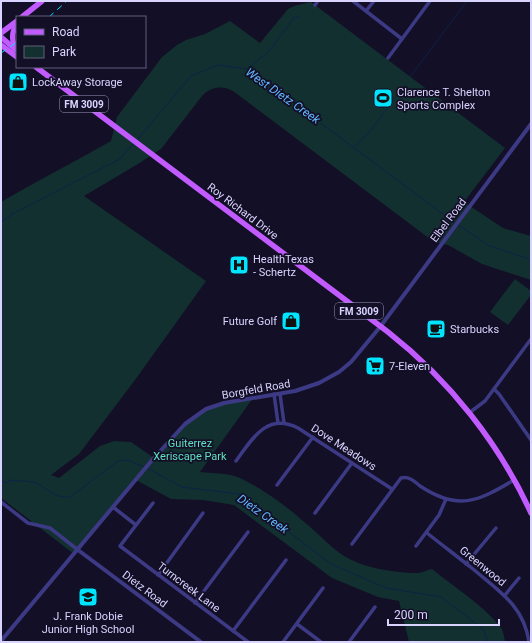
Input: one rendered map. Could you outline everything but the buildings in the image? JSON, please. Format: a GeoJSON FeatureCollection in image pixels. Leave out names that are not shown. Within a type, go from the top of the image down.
{"type":"FeatureCollection","features":[{"type":"Feature","properties":{"kind":"main road"},"geometry":{"type":"LineString","coordinates":[[23,16],[42,1]]}},
{"type":"Feature","properties":{"kind":"main road"},"geometry":{"type":"LineString","coordinates":[[1,33],[16,23]]}},
{"type":"Feature","properties":{"kind":"main road"},"geometry":{"type":"LineString","coordinates":[[16,24],[12,33],[12,39],[16,48]]}},
{"type":"Feature","properties":{"kind":"main road"},"geometry":{"type":"LineString","coordinates":[[1,37],[16,49]]}},
{"type":"Feature","properties":{"kind":"main road"},"geometry":{"type":"LineString","coordinates":[[1,46],[16,56]]}},
{"type":"Feature","properties":{"kind":"main road","name":"Roy Richard Drive"},"geometry":{"type":"LineString","coordinates":[[37,68],[380,327],[418,358],[469,412],[514,480],[531,513]]}},
{"type":"Feature","properties":{"kind":"street"},"geometry":{"type":"LineString","coordinates":[[353,1],[402,39]]}},
{"type":"Feature","properties":{"kind":"street"},"geometry":{"type":"LineString","coordinates":[[366,11],[374,1]]}},
{"type":"Feature","properties":{"kind":"street"},"geometry":{"type":"LineString","coordinates":[[388,58],[430,1]]}},
{"type":"Feature","properties":{"kind":"street","name":"Elbel Road"},"geometry":{"type":"LineString","coordinates":[[380,327],[531,124]]}},
{"type":"Feature","properties":{"kind":"street","name":"Borgfeld Road"},"geometry":{"type":"LineString","coordinates":[[1,641],[153,459],[185,424],[206,410],[230,401],[280,394],[308,387],[327,379],[339,372],[356,356],[380,327]]}},
{"type":"Feature","properties":{"kind":"street"},"geometry":{"type":"LineString","coordinates":[[469,412],[485,401],[531,339]]}},
{"type":"Feature","properties":{"kind":"street"},"geometry":{"type":"LineString","coordinates":[[494,389],[531,440]]}},
{"type":"Feature","properties":{"kind":"street"},"geometry":{"type":"LineString","coordinates":[[274,394],[281,423]]}},
{"type":"Feature","properties":{"kind":"street"},"geometry":{"type":"LineString","coordinates":[[280,394],[281,423]]}},
{"type":"Feature","properties":{"kind":"street"},"geometry":{"type":"LineString","coordinates":[[236,461],[258,432],[269,425],[281,423]]}},
{"type":"Feature","properties":{"kind":"street","name":"Dove Meadows"},"geometry":{"type":"LineString","coordinates":[[281,423],[293,425],[392,489]]}},
{"type":"Feature","properties":{"kind":"street"},"geometry":{"type":"LineString","coordinates":[[526,432],[531,430]]}},
{"type":"Feature","properties":{"kind":"street"},"geometry":{"type":"LineString","coordinates":[[278,485],[313,437]]}},
{"type":"Feature","properties":{"kind":"street"},"geometry":{"type":"LineString","coordinates":[[315,513],[352,463]]}},
{"type":"Feature","properties":{"kind":"street"},"geometry":{"type":"LineString","coordinates":[[352,544],[401,478],[408,478],[432,493],[446,499],[460,501],[475,500],[493,493],[514,480]]}},
{"type":"Feature","properties":{"kind":"street"},"geometry":{"type":"LineString","coordinates":[[416,546],[439,516],[446,499]]}},
{"type":"Feature","properties":{"kind":"street"},"geometry":{"type":"LineString","coordinates":[[1,502],[28,523],[50,528],[78,550]]}},
{"type":"Feature","properties":{"kind":"street"},"geometry":{"type":"LineString","coordinates":[[113,507],[136,525],[153,503]]}},
{"type":"Feature","properties":{"kind":"street"},"geometry":{"type":"LineString","coordinates":[[158,575],[203,513]]}},
{"type":"Feature","properties":{"kind":"street","name":"Turncreek Lane"},"geometry":{"type":"LineString","coordinates":[[136,525],[120,546],[248,642]]}},
{"type":"Feature","properties":{"kind":"street"},"geometry":{"type":"LineString","coordinates":[[466,564],[496,528]]}},
{"type":"Feature","properties":{"kind":"street"},"geometry":{"type":"LineString","coordinates":[[195,603],[248,532]]}},
{"type":"Feature","properties":{"kind":"street","name":"Greenwood"},"geometry":{"type":"LineString","coordinates":[[427,533],[505,595],[513,604],[524,622],[529,642]]}},
{"type":"Feature","properties":{"kind":"street","name":"Dietz Road"},"geometry":{"type":"LineString","coordinates":[[78,550],[197,641]]}},
{"type":"Feature","properties":{"kind":"street"},"geometry":{"type":"LineString","coordinates":[[233,631],[286,560]]}},
{"type":"Feature","properties":{"kind":"street"},"geometry":{"type":"LineString","coordinates":[[505,595],[519,578]]}},
{"type":"Feature","properties":{"kind":"street"},"geometry":{"type":"LineString","coordinates":[[283,642],[323,588]]}},
{"type":"Feature","properties":{"kind":"street"},"geometry":{"type":"LineString","coordinates":[[349,642],[375,607]]}},
{"type":"Feature","properties":{"kind":"street"},"geometry":{"type":"LineString","coordinates":[[296,624],[321,642]]}},
{"type":"Feature","properties":{"kind":"green space","name":"Guiterrez Xeriscape Park"},"geometry":{"type":"Polygon","coordinates":[[[311,2],[505,148],[464,202],[503,228],[531,236],[531,280],[482,264],[448,245],[434,242],[233,91],[224,88],[213,89],[202,96],[161,149],[84,196],[206,281],[135,380],[79,454],[51,475],[59,478],[100,446],[114,441],[131,442],[154,458],[177,431],[206,409],[253,398],[200,472],[232,475],[250,483],[286,507],[336,550],[353,561],[380,569],[409,573],[419,573],[432,569],[476,603],[499,625],[504,635],[505,642],[409,642],[399,601],[378,597],[332,578],[234,505],[203,500],[171,499],[136,480],[74,554],[1,498],[1,202],[111,141],[117,117],[162,57],[177,45],[186,40],[205,34],[230,21],[260,43],[288,9],[311,2]]]}},
{"type":"Feature","properties":{"kind":"green space"},"geometry":{"type":"Polygon","coordinates":[[[515,279],[531,291],[531,295],[508,325],[490,312],[515,279]]]}},
{"type":"Feature","properties":{"kind":"waterway"},"geometry":{"type":"LineString","coordinates":[[410,77],[467,1]]}},
{"type":"Feature","properties":{"kind":"waterway"},"geometry":{"type":"LineString","coordinates":[[248,69],[269,51],[293,19],[299,16]]}},
{"type":"Feature","properties":{"kind":"waterway","name":"West Dietz Creek"},"geometry":{"type":"LineString","coordinates":[[137,140],[191,76],[218,65],[248,69],[455,223]]}},
{"type":"Feature","properties":{"kind":"waterway"},"geometry":{"type":"LineString","coordinates":[[354,147],[368,134],[406,84]]}},
{"type":"Feature","properties":{"kind":"waterway","name":"West Dietz Creek"},"geometry":{"type":"LineString","coordinates":[[1,222],[12,214],[120,159],[133,144]]}},
{"type":"Feature","properties":{"kind":"waterway","name":"West Dietz Creek"},"geometry":{"type":"LineString","coordinates":[[457,224],[488,245],[531,260]]}},
{"type":"Feature","properties":{"kind":"waterway","name":"Dietz Creek"},"geometry":{"type":"LineString","coordinates":[[1,481],[6,483],[11,480],[34,482],[56,495],[70,497],[118,461],[128,460],[144,467]]}},
{"type":"Feature","properties":{"kind":"waterway","name":"Dietz Creek"},"geometry":{"type":"LineString","coordinates":[[147,468],[182,487],[239,494],[331,564],[386,588],[441,597],[483,629],[488,642]]}},
{"type":"Feature","properties":{"kind":"railway"},"geometry":{"type":"LineString","coordinates":[[50,16],[67,1]]}},
{"type":"Feature","properties":{"kind":"railway"},"geometry":{"type":"LineString","coordinates":[[1,53],[16,43]]}},
{"type":"Feature","properties":{"kind":"place","name":"LockAway Storage"},"geometry":{"type":"Point","coordinates":[18,82]}},
{"type":"Feature","properties":{"kind":"place","name":"Clarence T. Shelton Sports Complex"},"geometry":{"type":"Point","coordinates":[383,98]}},
{"type":"Feature","properties":{"kind":"place","name":"HealthTexas - Schertz"},"geometry":{"type":"Point","coordinates":[239,265]}},
{"type":"Feature","properties":{"kind":"place","name":"Future Golf"},"geometry":{"type":"Point","coordinates":[291,321]}},
{"type":"Feature","properties":{"kind":"place","name":"Starbucks"},"geometry":{"type":"Point","coordinates":[436,329]}},
{"type":"Feature","properties":{"kind":"place","name":"7-Eleven"},"geometry":{"type":"Point","coordinates":[375,366]}},
{"type":"Feature","properties":{"kind":"place","name":"J. Frank Dobie Junior High School"},"geometry":{"type":"Point","coordinates":[88,597]}}]}
